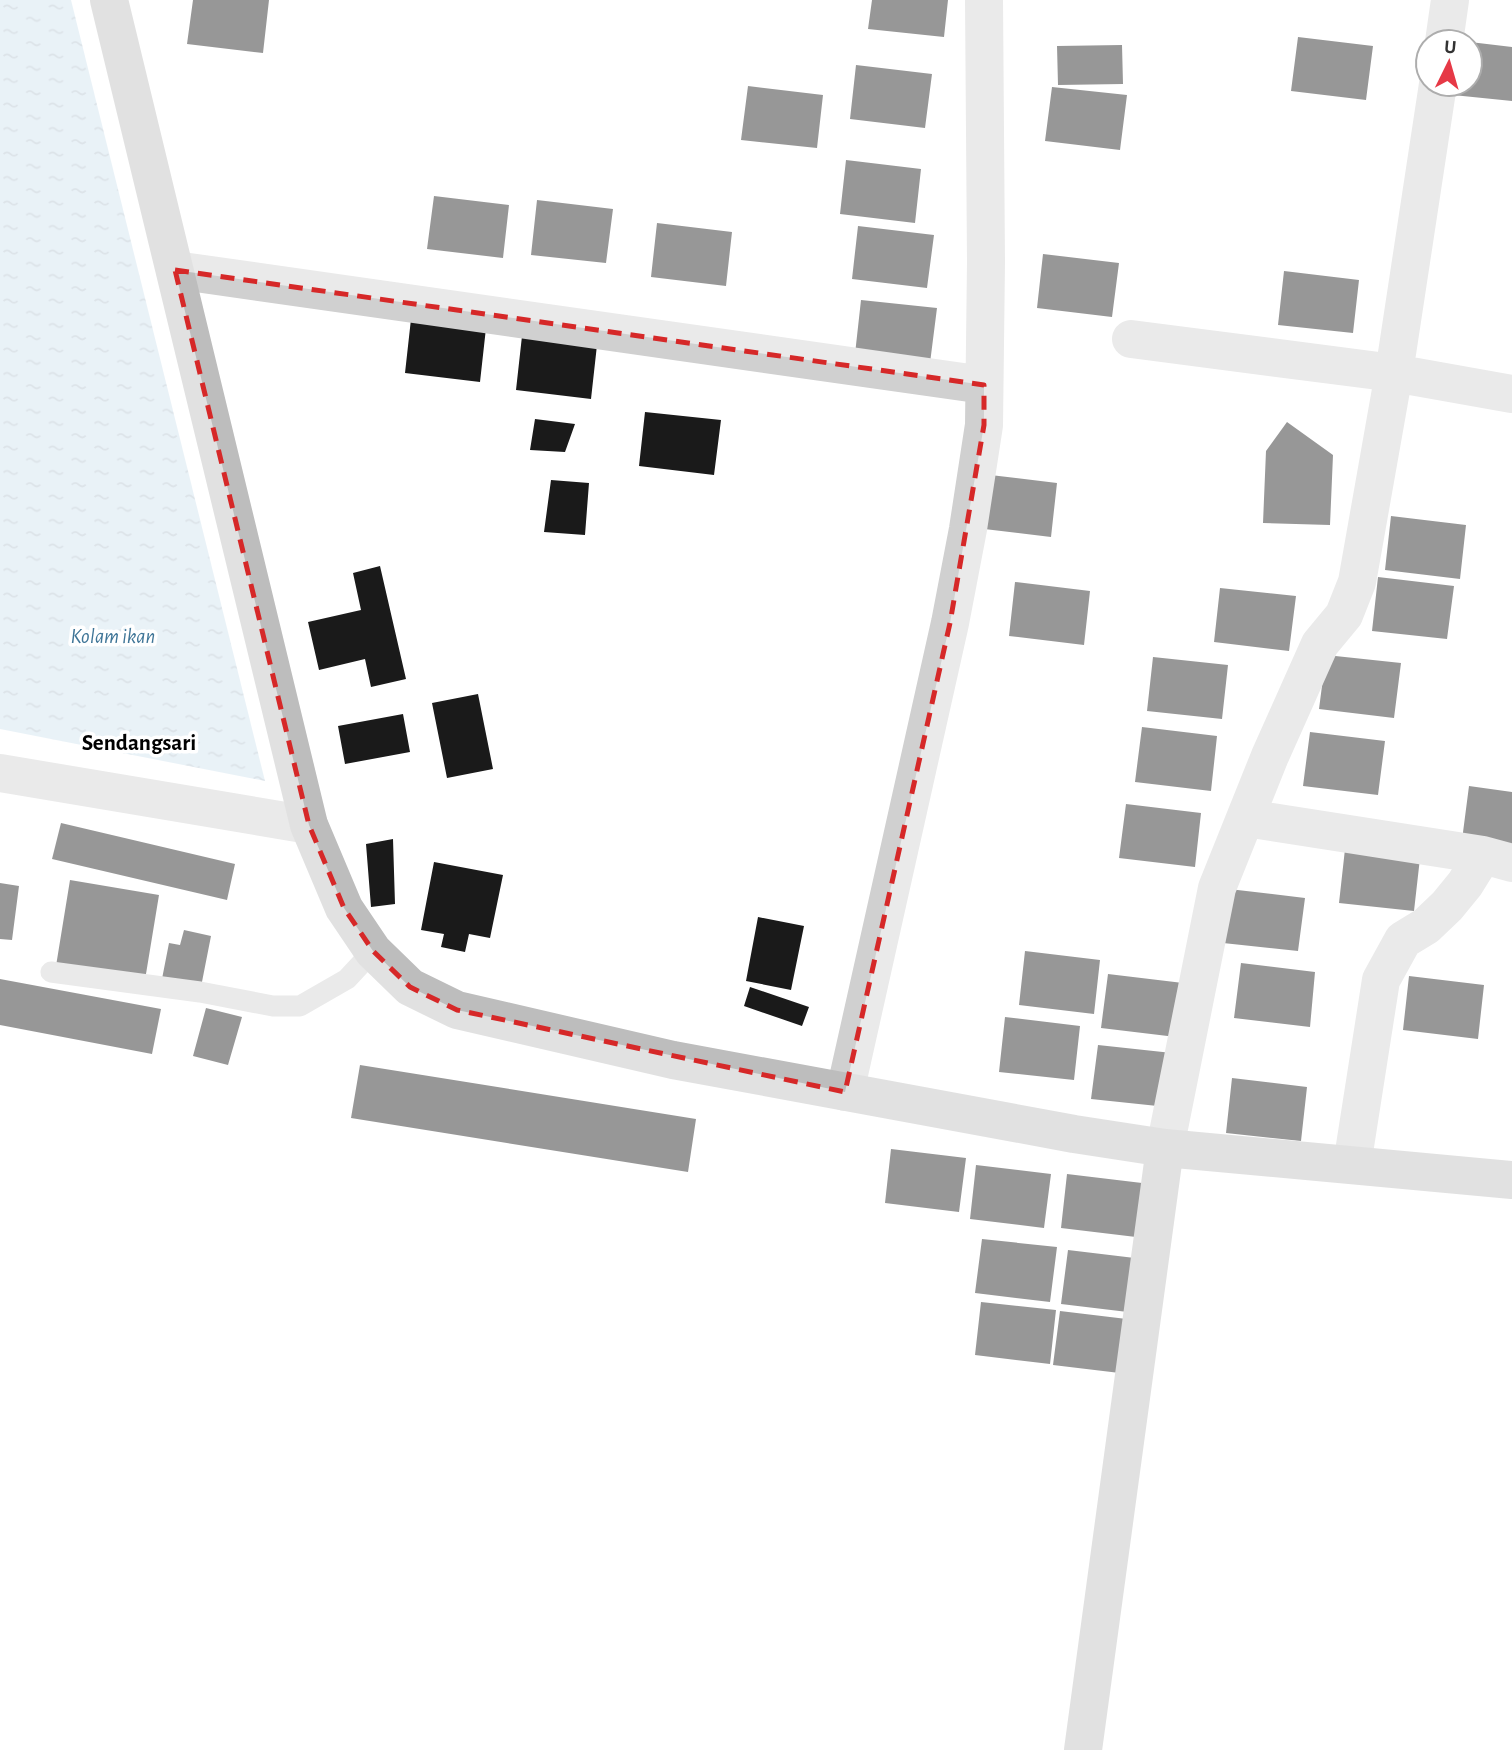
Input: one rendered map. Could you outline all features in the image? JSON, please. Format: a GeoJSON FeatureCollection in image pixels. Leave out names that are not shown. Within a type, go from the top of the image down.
{"type":"FeatureCollection","features":[{"type":"Feature","properties":{"kind":"street"},"geometry":{"type":"LineString","coordinates":[[109,0],[309,825],[344,908],[373,951],[411,987],[457,1010],[673,1060],[1074,1135],[1165,1149],[1512,1180]]}},
{"type":"Feature","properties":{"kind":"street"},"geometry":{"type":"LineString","coordinates":[[845,1092],[952,609],[984,425],[984,0]]}},
{"type":"Feature","properties":{"kind":"street"},"geometry":{"type":"LineString","coordinates":[[1446,28],[1450,0]]}},
{"type":"Feature","properties":{"kind":"street"},"geometry":{"type":"LineString","coordinates":[[1083,1750],[1165,1149],[1217,888],[1270,756],[1320,644],[1344,615],[1357,582],[1394,373],[1435,98]]}},
{"type":"Feature","properties":{"kind":"street"},"geometry":{"type":"LineString","coordinates":[[175,270],[984,385]]}},
{"type":"Feature","properties":{"kind":"street"},"geometry":{"type":"LineString","coordinates":[[1131,339],[1394,373],[1512,394]]}},
{"type":"Feature","properties":{"kind":"street"},"geometry":{"type":"LineString","coordinates":[[0,773],[309,825]]}},
{"type":"Feature","properties":{"kind":"street"},"geometry":{"type":"LineString","coordinates":[[1245,818],[1498,859]]}},
{"type":"Feature","properties":{"kind":"street"},"geometry":{"type":"LineString","coordinates":[[1352,1165],[1381,980],[1404,940],[1426,926],[1465,884],[1498,859]]}},
{"type":"Feature","properties":{"kind":"lane"},"geometry":{"type":"LineString","coordinates":[[51,972],[200,992],[273,1006],[300,1006],[347,979],[373,951]]}},
{"type":"Feature","properties":{"kind":"highlighted area"},"geometry":{"type":"Polygon","coordinates":[[[175,270],[984,385],[984,425],[950,623],[845,1092],[457,1010],[410,987],[373,951],[344,908],[309,825],[175,270]]]}},
{"type":"Feature","properties":{"kind":"water","name":"Kolam ikan"},"geometry":{"type":"Polygon","coordinates":[[[0,0],[71,0],[265,781],[0,729],[0,0]]]}},
{"type":"Feature","properties":{"kind":"building"},"geometry":{"type":"Polygon","coordinates":[[[193,0],[269,0],[263,53],[187,44],[193,0]]]}},
{"type":"Feature","properties":{"kind":"building"},"geometry":{"type":"Polygon","coordinates":[[[872,0],[948,0],[944,37],[868,29],[872,0]]]}},
{"type":"Feature","properties":{"kind":"building"},"geometry":{"type":"Polygon","coordinates":[[[1298,37],[1373,46],[1366,100],[1291,91],[1298,37]]]}},
{"type":"Feature","properties":{"kind":"building"},"geometry":{"type":"Polygon","coordinates":[[[1484,44],[1512,47],[1512,101],[1482,98],[1484,44]]]}},
{"type":"Feature","properties":{"kind":"building"},"geometry":{"type":"Polygon","coordinates":[[[1122,45],[1123,84],[1058,85],[1057,46],[1122,45]]]}},
{"type":"Feature","properties":{"kind":"building"},"geometry":{"type":"Polygon","coordinates":[[[856,65],[932,74],[925,128],[850,119],[856,65]]]}},
{"type":"Feature","properties":{"kind":"building"},"geometry":{"type":"Polygon","coordinates":[[[748,86],[823,95],[817,148],[741,140],[748,86]]]}},
{"type":"Feature","properties":{"kind":"building"},"geometry":{"type":"Polygon","coordinates":[[[1052,87],[1127,95],[1120,150],[1045,141],[1052,87]]]}},
{"type":"Feature","properties":{"kind":"building"},"geometry":{"type":"Polygon","coordinates":[[[846,160],[921,169],[915,223],[840,214],[846,160]]]}},
{"type":"Feature","properties":{"kind":"building"},"geometry":{"type":"Polygon","coordinates":[[[434,196],[509,205],[503,258],[427,249],[434,196]]]}},
{"type":"Feature","properties":{"kind":"building"},"geometry":{"type":"Polygon","coordinates":[[[537,200],[613,209],[606,263],[531,255],[537,200]]]}},
{"type":"Feature","properties":{"kind":"building"},"geometry":{"type":"Polygon","coordinates":[[[657,223],[732,232],[726,286],[651,277],[657,223]]]}},
{"type":"Feature","properties":{"kind":"building"},"geometry":{"type":"Polygon","coordinates":[[[858,226],[934,235],[927,288],[852,279],[858,226]]]}},
{"type":"Feature","properties":{"kind":"building"},"geometry":{"type":"Polygon","coordinates":[[[1043,254],[1119,263],[1112,317],[1037,308],[1043,254]]]}},
{"type":"Feature","properties":{"kind":"building"},"geometry":{"type":"Polygon","coordinates":[[[1284,271],[1359,280],[1353,333],[1278,325],[1284,271]]]}},
{"type":"Feature","properties":{"kind":"building"},"geometry":{"type":"Polygon","coordinates":[[[861,300],[937,308],[930,363],[855,354],[861,300]]]}},
{"type":"Feature","properties":{"kind":"building"},"geometry":{"type":"Polygon","coordinates":[[[411,319],[486,328],[480,382],[405,373],[411,319]]]}},
{"type":"Feature","properties":{"kind":"building"},"geometry":{"type":"Polygon","coordinates":[[[522,336],[597,345],[591,399],[516,390],[522,336]]]}},
{"type":"Feature","properties":{"kind":"building"},"geometry":{"type":"Polygon","coordinates":[[[645,412],[721,420],[714,475],[639,466],[645,412]]]}},
{"type":"Feature","properties":{"kind":"building"},"geometry":{"type":"Polygon","coordinates":[[[535,419],[575,424],[565,452],[530,450],[535,419]]]}},
{"type":"Feature","properties":{"kind":"building"},"geometry":{"type":"Polygon","coordinates":[[[1287,422],[1333,455],[1330,525],[1263,523],[1266,451],[1287,422]]]}},
{"type":"Feature","properties":{"kind":"building"},"geometry":{"type":"Polygon","coordinates":[[[982,474],[1057,483],[1051,537],[976,528],[982,474]]]}},
{"type":"Feature","properties":{"kind":"building"},"geometry":{"type":"Polygon","coordinates":[[[551,480],[589,483],[585,535],[544,532],[551,480]]]}},
{"type":"Feature","properties":{"kind":"building"},"geometry":{"type":"Polygon","coordinates":[[[1391,516],[1466,525],[1460,579],[1385,570],[1391,516]]]}},
{"type":"Feature","properties":{"kind":"building"},"geometry":{"type":"Polygon","coordinates":[[[380,566],[406,679],[371,687],[365,659],[319,670],[308,622],[361,610],[353,573],[380,566]]]}},
{"type":"Feature","properties":{"kind":"building"},"geometry":{"type":"Polygon","coordinates":[[[1378,577],[1454,586],[1447,639],[1372,631],[1378,577]]]}},
{"type":"Feature","properties":{"kind":"building"},"geometry":{"type":"Polygon","coordinates":[[[1015,582],[1090,591],[1084,645],[1009,636],[1015,582]]]}},
{"type":"Feature","properties":{"kind":"building"},"geometry":{"type":"Polygon","coordinates":[[[1220,588],[1296,596],[1289,651],[1214,642],[1220,588]]]}},
{"type":"Feature","properties":{"kind":"building"},"geometry":{"type":"Polygon","coordinates":[[[1326,655],[1401,663],[1394,718],[1319,709],[1326,655]]]}},
{"type":"Feature","properties":{"kind":"building"},"geometry":{"type":"Polygon","coordinates":[[[1153,657],[1228,665],[1222,719],[1147,711],[1153,657]]]}},
{"type":"Feature","properties":{"kind":"building"},"geometry":{"type":"Polygon","coordinates":[[[478,694],[493,769],[447,778],[432,703],[478,694]]]}},
{"type":"Feature","properties":{"kind":"building"},"geometry":{"type":"Polygon","coordinates":[[[403,714],[410,752],[345,764],[338,726],[403,714]]]}},
{"type":"Feature","properties":{"kind":"building"},"geometry":{"type":"Polygon","coordinates":[[[1142,727],[1217,736],[1211,791],[1135,782],[1142,727]]]}},
{"type":"Feature","properties":{"kind":"building"},"geometry":{"type":"Polygon","coordinates":[[[1310,732],[1385,741],[1378,795],[1303,786],[1310,732]]]}},
{"type":"Feature","properties":{"kind":"building"},"geometry":{"type":"Polygon","coordinates":[[[1469,786],[1512,792],[1512,846],[1462,840],[1469,786]]]}},
{"type":"Feature","properties":{"kind":"building"},"geometry":{"type":"Polygon","coordinates":[[[1126,804],[1201,813],[1195,867],[1119,858],[1126,804]]]}},
{"type":"Feature","properties":{"kind":"building"},"geometry":{"type":"Polygon","coordinates":[[[61,823],[235,864],[227,900],[52,859],[61,823]]]}},
{"type":"Feature","properties":{"kind":"building"},"geometry":{"type":"Polygon","coordinates":[[[393,839],[395,904],[371,907],[366,844],[393,839]]]}},
{"type":"Feature","properties":{"kind":"building"},"geometry":{"type":"Polygon","coordinates":[[[1345,849],[1420,858],[1414,911],[1339,903],[1345,849]]]}},
{"type":"Feature","properties":{"kind":"building"},"geometry":{"type":"Polygon","coordinates":[[[434,862],[503,875],[490,938],[469,934],[465,952],[441,947],[444,934],[421,930],[434,862]]]}},
{"type":"Feature","properties":{"kind":"building"},"geometry":{"type":"Polygon","coordinates":[[[70,880],[159,895],[145,980],[56,966],[70,880]]]}},
{"type":"Feature","properties":{"kind":"building"},"geometry":{"type":"Polygon","coordinates":[[[0,883],[19,886],[12,940],[0,939],[0,883]]]}},
{"type":"Feature","properties":{"kind":"building"},"geometry":{"type":"Polygon","coordinates":[[[1229,889],[1305,898],[1298,951],[1223,943],[1229,889]]]}},
{"type":"Feature","properties":{"kind":"building"},"geometry":{"type":"Polygon","coordinates":[[[758,917],[804,926],[791,990],[746,981],[758,917]]]}},
{"type":"Feature","properties":{"kind":"building"},"geometry":{"type":"Polygon","coordinates":[[[184,930],[211,936],[200,992],[161,984],[169,943],[180,945],[184,930]]]}},
{"type":"Feature","properties":{"kind":"building"},"geometry":{"type":"Polygon","coordinates":[[[1025,951],[1100,960],[1094,1014],[1019,1005],[1025,951]]]}},
{"type":"Feature","properties":{"kind":"building"},"geometry":{"type":"Polygon","coordinates":[[[1241,963],[1315,972],[1310,1027],[1234,1018],[1241,963]]]}},
{"type":"Feature","properties":{"kind":"building"},"geometry":{"type":"Polygon","coordinates":[[[1108,974],[1183,983],[1176,1037],[1101,1028],[1108,974]]]}},
{"type":"Feature","properties":{"kind":"building"},"geometry":{"type":"Polygon","coordinates":[[[1409,976],[1484,985],[1478,1039],[1403,1030],[1409,976]]]}},
{"type":"Feature","properties":{"kind":"building"},"geometry":{"type":"Polygon","coordinates":[[[0,979],[161,1009],[152,1054],[0,1025],[0,979]]]}},
{"type":"Feature","properties":{"kind":"building"},"geometry":{"type":"Polygon","coordinates":[[[750,987],[809,1007],[802,1026],[744,1006],[750,987]]]}},
{"type":"Feature","properties":{"kind":"building"},"geometry":{"type":"Polygon","coordinates":[[[206,1008],[242,1017],[228,1065],[193,1056],[206,1008]]]}},
{"type":"Feature","properties":{"kind":"building"},"geometry":{"type":"Polygon","coordinates":[[[1005,1017],[1080,1026],[1074,1080],[999,1072],[1005,1017]]]}},
{"type":"Feature","properties":{"kind":"building"},"geometry":{"type":"Polygon","coordinates":[[[1098,1045],[1172,1053],[1167,1107],[1091,1099],[1098,1045]]]}},
{"type":"Feature","properties":{"kind":"building"},"geometry":{"type":"Polygon","coordinates":[[[360,1065],[696,1119],[688,1172],[351,1118],[360,1065]]]}},
{"type":"Feature","properties":{"kind":"building"},"geometry":{"type":"Polygon","coordinates":[[[1232,1078],[1307,1087],[1301,1141],[1226,1133],[1232,1078]]]}},
{"type":"Feature","properties":{"kind":"building"},"geometry":{"type":"Polygon","coordinates":[[[891,1149],[966,1158],[959,1212],[885,1203],[891,1149]]]}},
{"type":"Feature","properties":{"kind":"building"},"geometry":{"type":"Polygon","coordinates":[[[976,1165],[1051,1174],[1044,1228],[970,1219],[976,1165]]]}},
{"type":"Feature","properties":{"kind":"building"},"geometry":{"type":"Polygon","coordinates":[[[1067,1174],[1142,1183],[1136,1237],[1061,1228],[1067,1174]]]}},
{"type":"Feature","properties":{"kind":"building"},"geometry":{"type":"Polygon","coordinates":[[[982,1239],[1057,1247],[1050,1302],[975,1293],[982,1239]]]}},
{"type":"Feature","properties":{"kind":"building"},"geometry":{"type":"Polygon","coordinates":[[[1068,1250],[1143,1259],[1136,1313],[1061,1304],[1068,1250]]]}},
{"type":"Feature","properties":{"kind":"building"},"geometry":{"type":"Polygon","coordinates":[[[981,1302],[1056,1310],[1050,1364],[975,1355],[981,1302]]]}},
{"type":"Feature","properties":{"kind":"building"},"geometry":{"type":"Polygon","coordinates":[[[1060,1311],[1135,1320],[1128,1374],[1053,1365],[1060,1311]]]}},
{"type":"Feature","properties":{"kind":"district","name":"Sendangsari"},"geometry":{"type":"Point","coordinates":[139,743]}}]}
